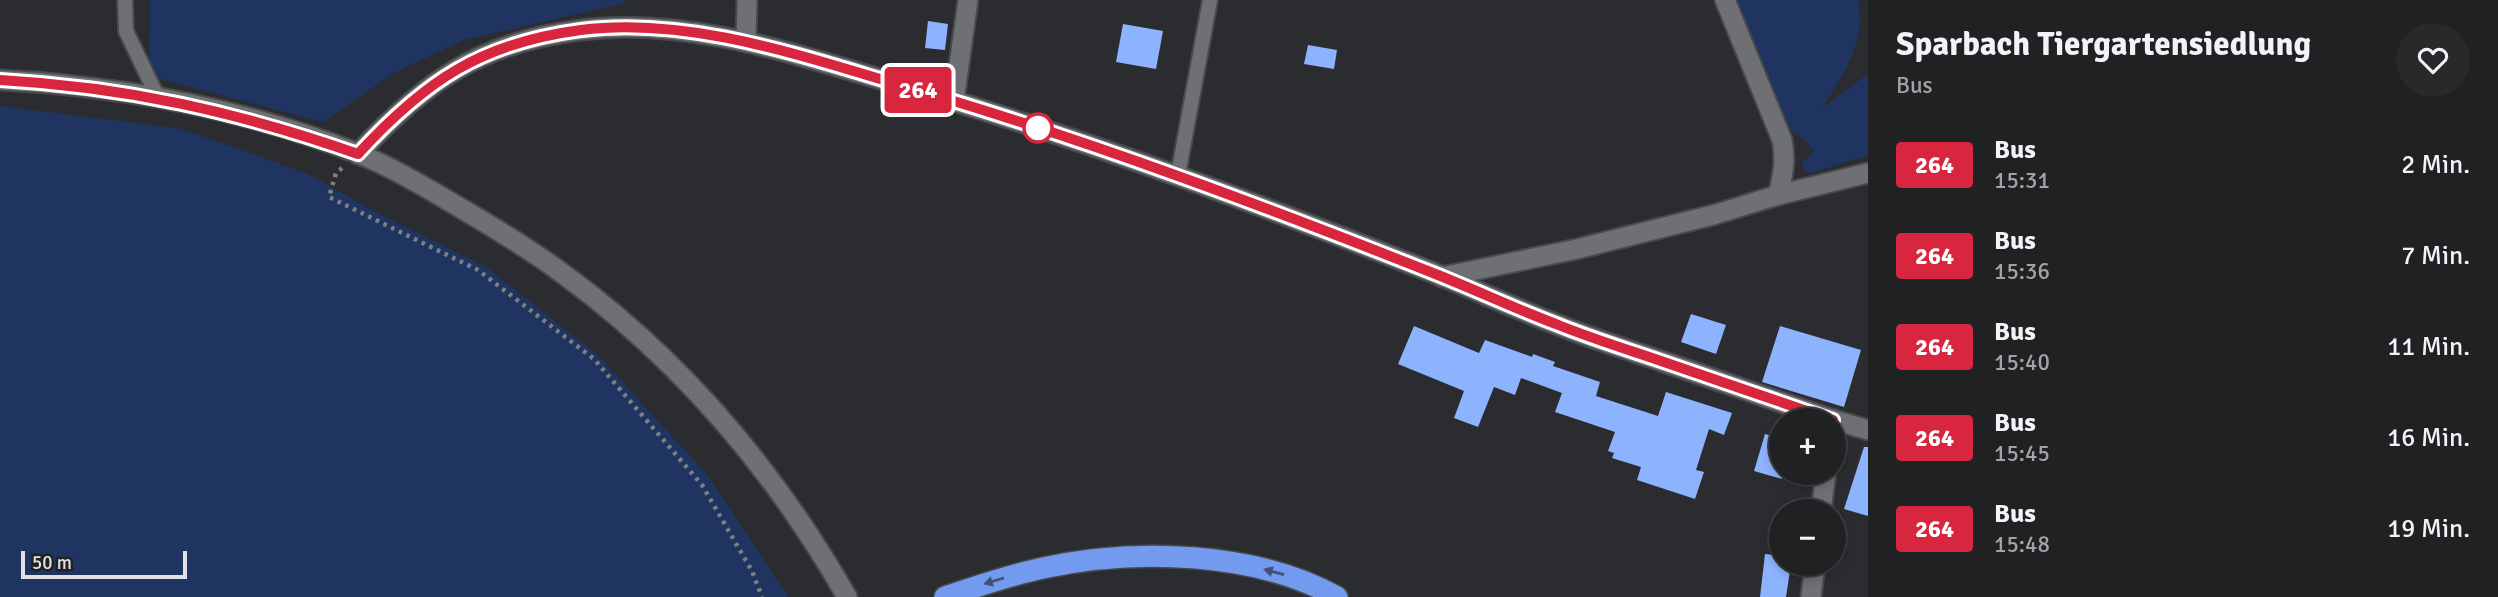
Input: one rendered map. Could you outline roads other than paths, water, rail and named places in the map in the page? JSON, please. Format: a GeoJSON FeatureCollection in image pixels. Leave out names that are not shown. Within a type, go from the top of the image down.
{"type":"FeatureCollection","features":[{"type":"Feature","properties":{"kind":"highway"},"geometry":{"type":"LineString","coordinates":[[946,597],[1044,567],[1140,557],[1237,563],[1284,575],[1337,597]]}},
{"type":"Feature","properties":{"kind":"street"},"geometry":{"type":"LineString","coordinates":[[746,42],[747,0]]}},
{"type":"Feature","properties":{"kind":"street"},"geometry":{"type":"LineString","coordinates":[[954,101],[968,0]]}},
{"type":"Feature","properties":{"kind":"street"},"geometry":{"type":"LineString","coordinates":[[1725,0],[1782,140],[1785,153],[1784,171],[1777,195]]}},
{"type":"Feature","properties":{"kind":"street"},"geometry":{"type":"LineString","coordinates":[[358,154],[422,92],[492,50],[531,38],[629,27],[746,42],[954,101],[1178,175],[1559,326],[1798,408]]}},
{"type":"Feature","properties":{"kind":"street"},"geometry":{"type":"LineString","coordinates":[[0,80],[102,89],[235,114],[358,154],[425,187],[500,231],[563,273],[631,329],[692,387],[743,443],[790,505],[847,597]]}},
{"type":"Feature","properties":{"kind":"street"},"geometry":{"type":"LineString","coordinates":[[1441,277],[1577,249],[1868,173]]}},
{"type":"Feature","properties":{"kind":"street"},"geometry":{"type":"LineString","coordinates":[[1846,424],[1868,430]]}},
{"type":"Feature","properties":{"kind":"street"},"geometry":{"type":"LineString","coordinates":[[1811,597],[1814,576]]}},
{"type":"Feature","properties":{"kind":"lane"},"geometry":{"type":"LineString","coordinates":[[125,0],[126,31],[158,98]]}},
{"type":"Feature","properties":{"kind":"lane"},"geometry":{"type":"LineString","coordinates":[[1178,175],[1210,0]]}}]}
